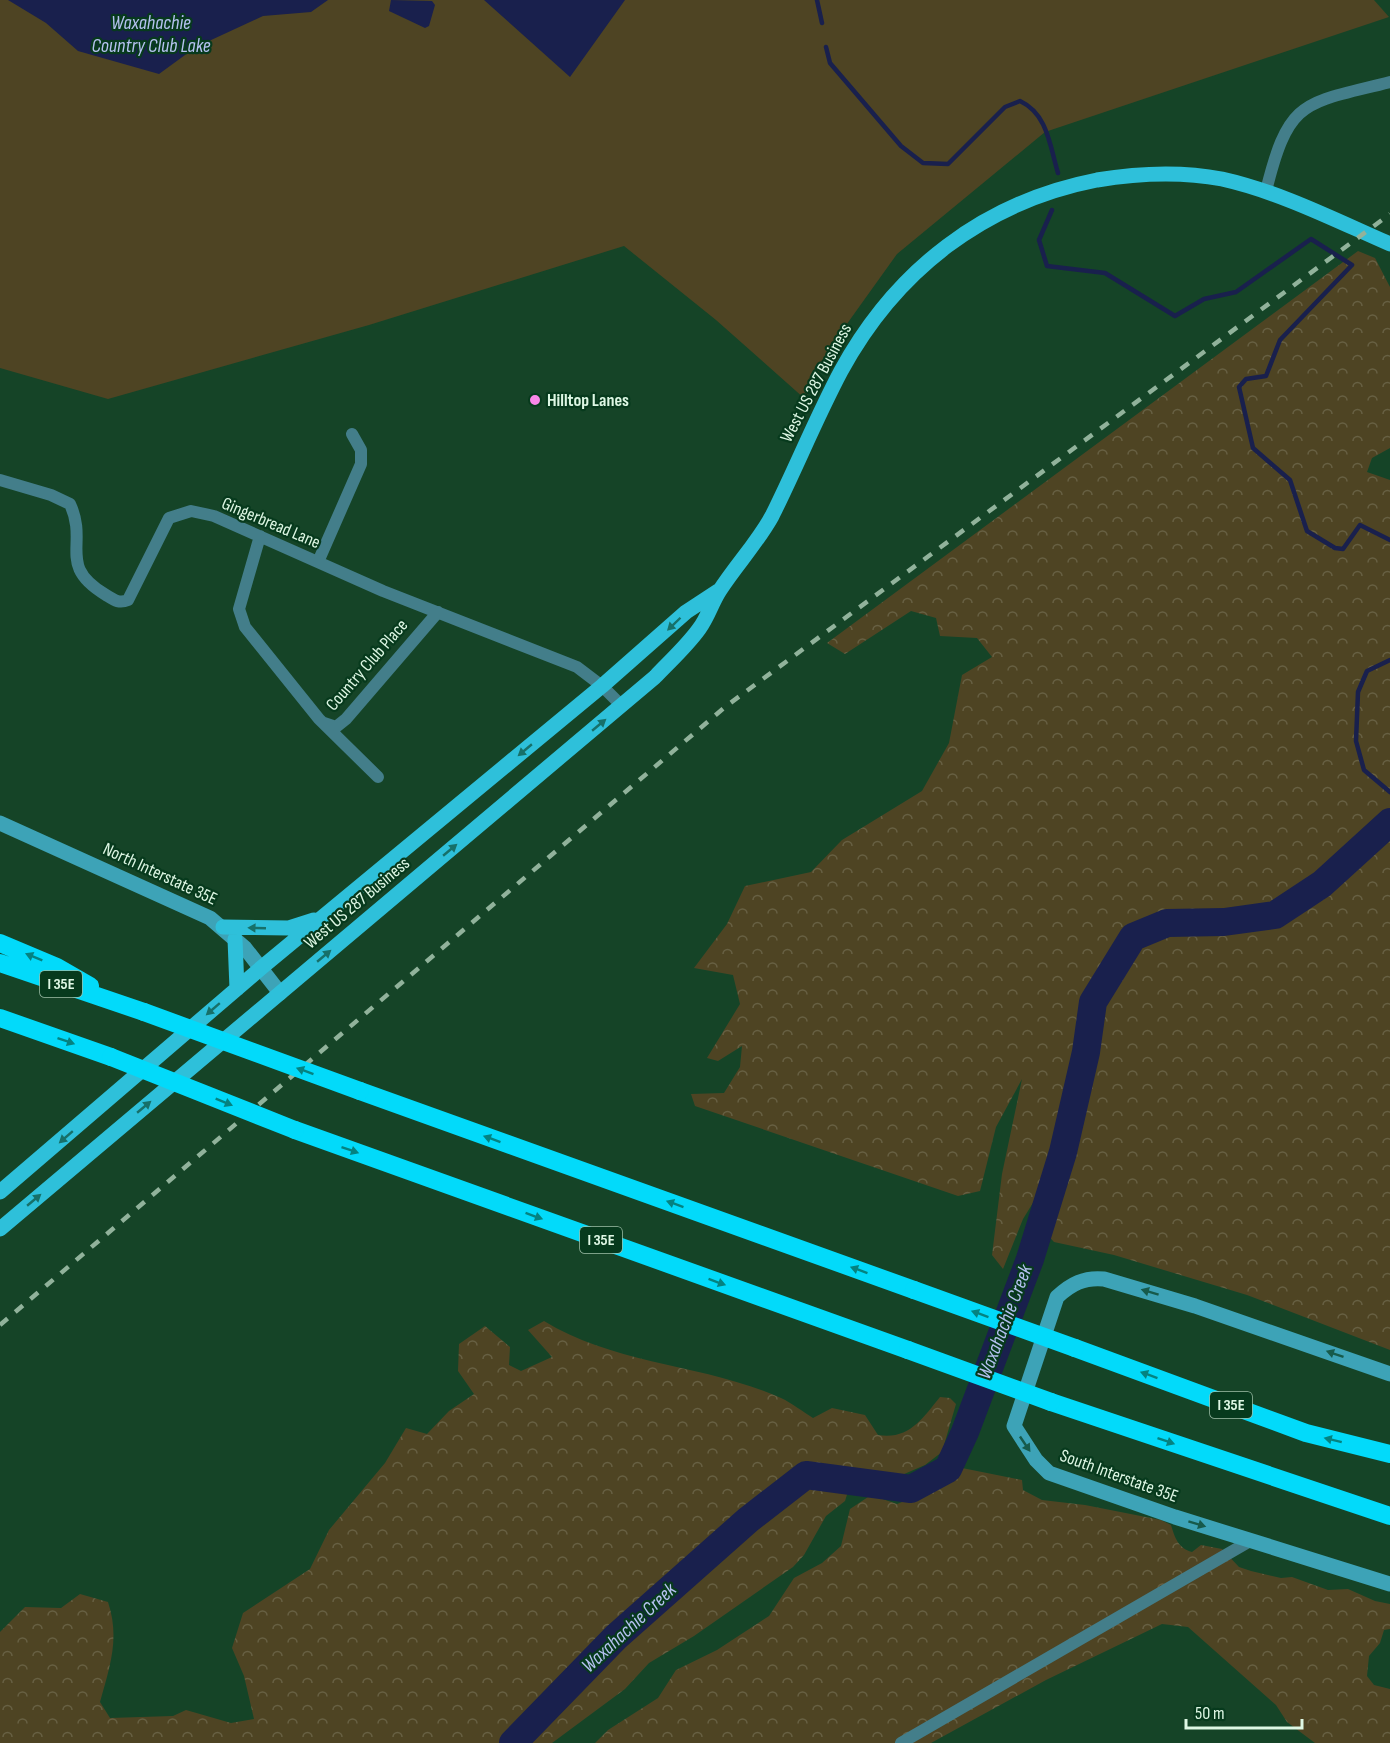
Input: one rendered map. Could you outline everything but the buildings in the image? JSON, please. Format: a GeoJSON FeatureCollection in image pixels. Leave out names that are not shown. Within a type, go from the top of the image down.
{"type":"FeatureCollection","features":[{"type":"Feature","properties":{"kind":"highway"},"geometry":{"type":"LineString","coordinates":[[0,943],[57,967],[122,1005]]}},
{"type":"Feature","properties":{"kind":"highway","name":"I 35E"},"geometry":{"type":"LineString","coordinates":[[0,963],[144,1012],[1306,1433],[1390,1454]]}},
{"type":"Feature","properties":{"kind":"highway","name":"I 35E"},"geometry":{"type":"LineString","coordinates":[[0,1018],[111,1057],[295,1130],[1051,1402],[1293,1484],[1390,1509]]}},
{"type":"Feature","properties":{"kind":"highway"},"geometry":{"type":"LineString","coordinates":[[1293,1484],[1390,1516]]}},
{"type":"Feature","properties":{"kind":"main road","name":"West US 287 Business"},"geometry":{"type":"LineString","coordinates":[[0,1229],[655,677],[700,628],[720,589],[762,533],[841,371],[861,337],[902,285],[945,246],[1001,211],[1036,196],[1109,178],[1137,174],[1192,175],[1266,191],[1390,244]]}},
{"type":"Feature","properties":{"kind":"main road","name":"West US 287 Business"},"geometry":{"type":"LineString","coordinates":[[0,1192],[261,968],[602,686],[686,612],[720,589]]}},
{"type":"Feature","properties":{"kind":"main road","name":"North Interstate 35E"},"geometry":{"type":"LineString","coordinates":[[0,823],[190,908],[223,927],[261,968],[280,993]]}},
{"type":"Feature","properties":{"kind":"main road"},"geometry":{"type":"LineString","coordinates":[[223,927],[289,928],[302,926],[330,912]]}},
{"type":"Feature","properties":{"kind":"main road"},"geometry":{"type":"LineString","coordinates":[[235,939],[237,989]]}},
{"type":"Feature","properties":{"kind":"main road"},"geometry":{"type":"LineString","coordinates":[[0,1176],[10,1174],[41,1158]]}},
{"type":"Feature","properties":{"kind":"main road","name":"South Interstate 35E"},"geometry":{"type":"LineString","coordinates":[[1390,1374],[1195,1306],[1104,1279],[1088,1278],[1067,1287],[1057,1297],[1014,1425],[1036,1460],[1049,1473],[1251,1541],[1390,1584]]}},
{"type":"Feature","properties":{"kind":"street"},"geometry":{"type":"LineString","coordinates":[[1266,191],[1282,135],[1304,107],[1321,100],[1390,82]]}},
{"type":"Feature","properties":{"kind":"street"},"geometry":{"type":"LineString","coordinates":[[318,562],[361,464],[361,450],[352,434]]}},
{"type":"Feature","properties":{"kind":"street","name":"Gingerbread Lane"},"geometry":{"type":"LineString","coordinates":[[0,480],[51,495],[70,504],[77,531],[77,561],[80,575],[94,588],[122,602],[128,600],[169,518],[191,511],[214,516],[382,591],[577,668],[602,686],[622,706]]}},
{"type":"Feature","properties":{"kind":"street","name":"Country Club Place"},"geometry":{"type":"LineString","coordinates":[[260,537],[239,609],[245,627],[319,719],[378,777]]}},
{"type":"Feature","properties":{"kind":"street","name":"Country Club Place"},"geometry":{"type":"LineString","coordinates":[[319,719],[336,727],[346,719],[438,612]]}},
{"type":"Feature","properties":{"kind":"street"},"geometry":{"type":"LineString","coordinates":[[902,1743],[1251,1541]]}},
{"type":"Feature","properties":{"kind":"green space"},"geometry":{"type":"Polygon","coordinates":[[[0,0],[1374,0],[1389,17],[1045,132],[897,254],[839,335],[805,399],[716,320],[624,246],[369,325],[108,399],[0,368],[0,0]]]}},
{"type":"Feature","properties":{"kind":"green space"},"geometry":{"type":"Polygon","coordinates":[[[1358,251],[1375,258],[1390,287],[1390,448],[1372,458],[1367,472],[1390,480],[1390,1350],[1247,1295],[1114,1255],[1054,1242],[1045,1232],[1084,1122],[1083,1072],[1060,1128],[1047,1180],[1023,1219],[1003,1269],[992,1255],[1002,1174],[1022,1079],[996,1127],[980,1191],[958,1196],[695,1106],[691,1094],[724,1093],[740,1067],[742,1046],[718,1061],[707,1058],[740,1004],[733,975],[694,968],[727,924],[745,886],[811,872],[842,840],[922,791],[949,743],[962,675],[992,657],[977,638],[940,636],[936,618],[911,611],[845,654],[827,643],[1358,251]]]}},
{"type":"Feature","properties":{"kind":"green space"},"geometry":{"type":"Polygon","coordinates":[[[544,1321],[571,1336],[600,1347],[752,1387],[785,1400],[813,1418],[832,1408],[865,1415],[878,1435],[889,1436],[906,1431],[921,1420],[940,1397],[950,1398],[956,1404],[942,1452],[925,1465],[895,1478],[874,1481],[854,1472],[845,1501],[826,1516],[804,1555],[793,1567],[694,1636],[649,1663],[625,1689],[552,1743],[0,1743],[0,1632],[25,1607],[61,1608],[80,1594],[108,1602],[112,1615],[112,1652],[100,1702],[110,1718],[173,1716],[186,1710],[231,1723],[254,1719],[244,1676],[232,1648],[243,1613],[310,1569],[329,1530],[385,1463],[406,1428],[427,1434],[449,1411],[474,1394],[458,1371],[459,1344],[485,1326],[510,1347],[509,1365],[521,1371],[552,1357],[528,1330],[544,1321]]]}},
{"type":"Feature","properties":{"kind":"green space"},"geometry":{"type":"Polygon","coordinates":[[[962,1468],[1022,1480],[1023,1490],[1042,1500],[1085,1505],[1161,1520],[1171,1525],[1180,1545],[1192,1552],[1201,1545],[1222,1549],[1239,1567],[1251,1571],[1281,1578],[1292,1577],[1328,1590],[1348,1589],[1375,1601],[1390,1604],[1390,1629],[1384,1630],[1380,1643],[1369,1656],[1367,1676],[1374,1685],[1390,1689],[1390,1743],[1315,1743],[1287,1722],[1276,1705],[1188,1627],[1162,1624],[1046,1680],[931,1743],[595,1743],[608,1730],[658,1698],[676,1670],[717,1650],[769,1616],[794,1578],[822,1563],[841,1546],[850,1509],[871,1495],[897,1504],[946,1485],[962,1468]]]}},
{"type":"Feature","properties":{"kind":"water","name":"Waxahachie Country Club Lake"},"geometry":{"type":"Polygon","coordinates":[[[8,0],[328,0],[311,12],[263,16],[196,47],[159,74],[78,51],[46,23],[8,0]]]}},
{"type":"Feature","properties":{"kind":"water"},"geometry":{"type":"Polygon","coordinates":[[[391,0],[432,1],[435,5],[429,26],[425,28],[389,11],[391,0]]]}},
{"type":"Feature","properties":{"kind":"water"},"geometry":{"type":"Polygon","coordinates":[[[484,0],[625,0],[570,77],[484,0]]]}},
{"type":"Feature","properties":{"kind":"waterway"},"geometry":{"type":"LineString","coordinates":[[817,0],[822,23]]}},
{"type":"Feature","properties":{"kind":"waterway"},"geometry":{"type":"LineString","coordinates":[[826,47],[830,63],[901,146],[923,163],[948,164],[1005,107],[1020,101],[1037,114],[1042,123],[1050,142],[1058,173]]}},
{"type":"Feature","properties":{"kind":"waterway"},"geometry":{"type":"LineString","coordinates":[[1052,210],[1039,240],[1047,266],[1105,273],[1175,316],[1204,299],[1236,292],[1311,239],[1352,265],[1280,340],[1266,376],[1246,379],[1239,387],[1253,448],[1290,480],[1307,531],[1335,548],[1343,549],[1360,525],[1390,540]]}},
{"type":"Feature","properties":{"kind":"waterway"},"geometry":{"type":"LineString","coordinates":[[1390,660],[1367,671],[1358,692],[1356,741],[1364,770],[1390,792]]}},
{"type":"Feature","properties":{"kind":"waterway","name":"Waxahachie Creek"},"geometry":{"type":"LineString","coordinates":[[513,1743],[616,1637],[748,1520],[806,1475],[911,1489],[948,1469],[965,1432],[1030,1259],[1063,1152],[1086,1052],[1093,1002],[1133,937],[1167,923],[1224,922],[1275,915],[1322,884],[1390,822]]}},
{"type":"Feature","properties":{"kind":"railway"},"geometry":{"type":"LineString","coordinates":[[0,1325],[725,707],[1390,214]]}},
{"type":"Feature","properties":{"kind":"place","name":"Hilltop Lanes"},"geometry":{"type":"Point","coordinates":[535,400]}}]}
